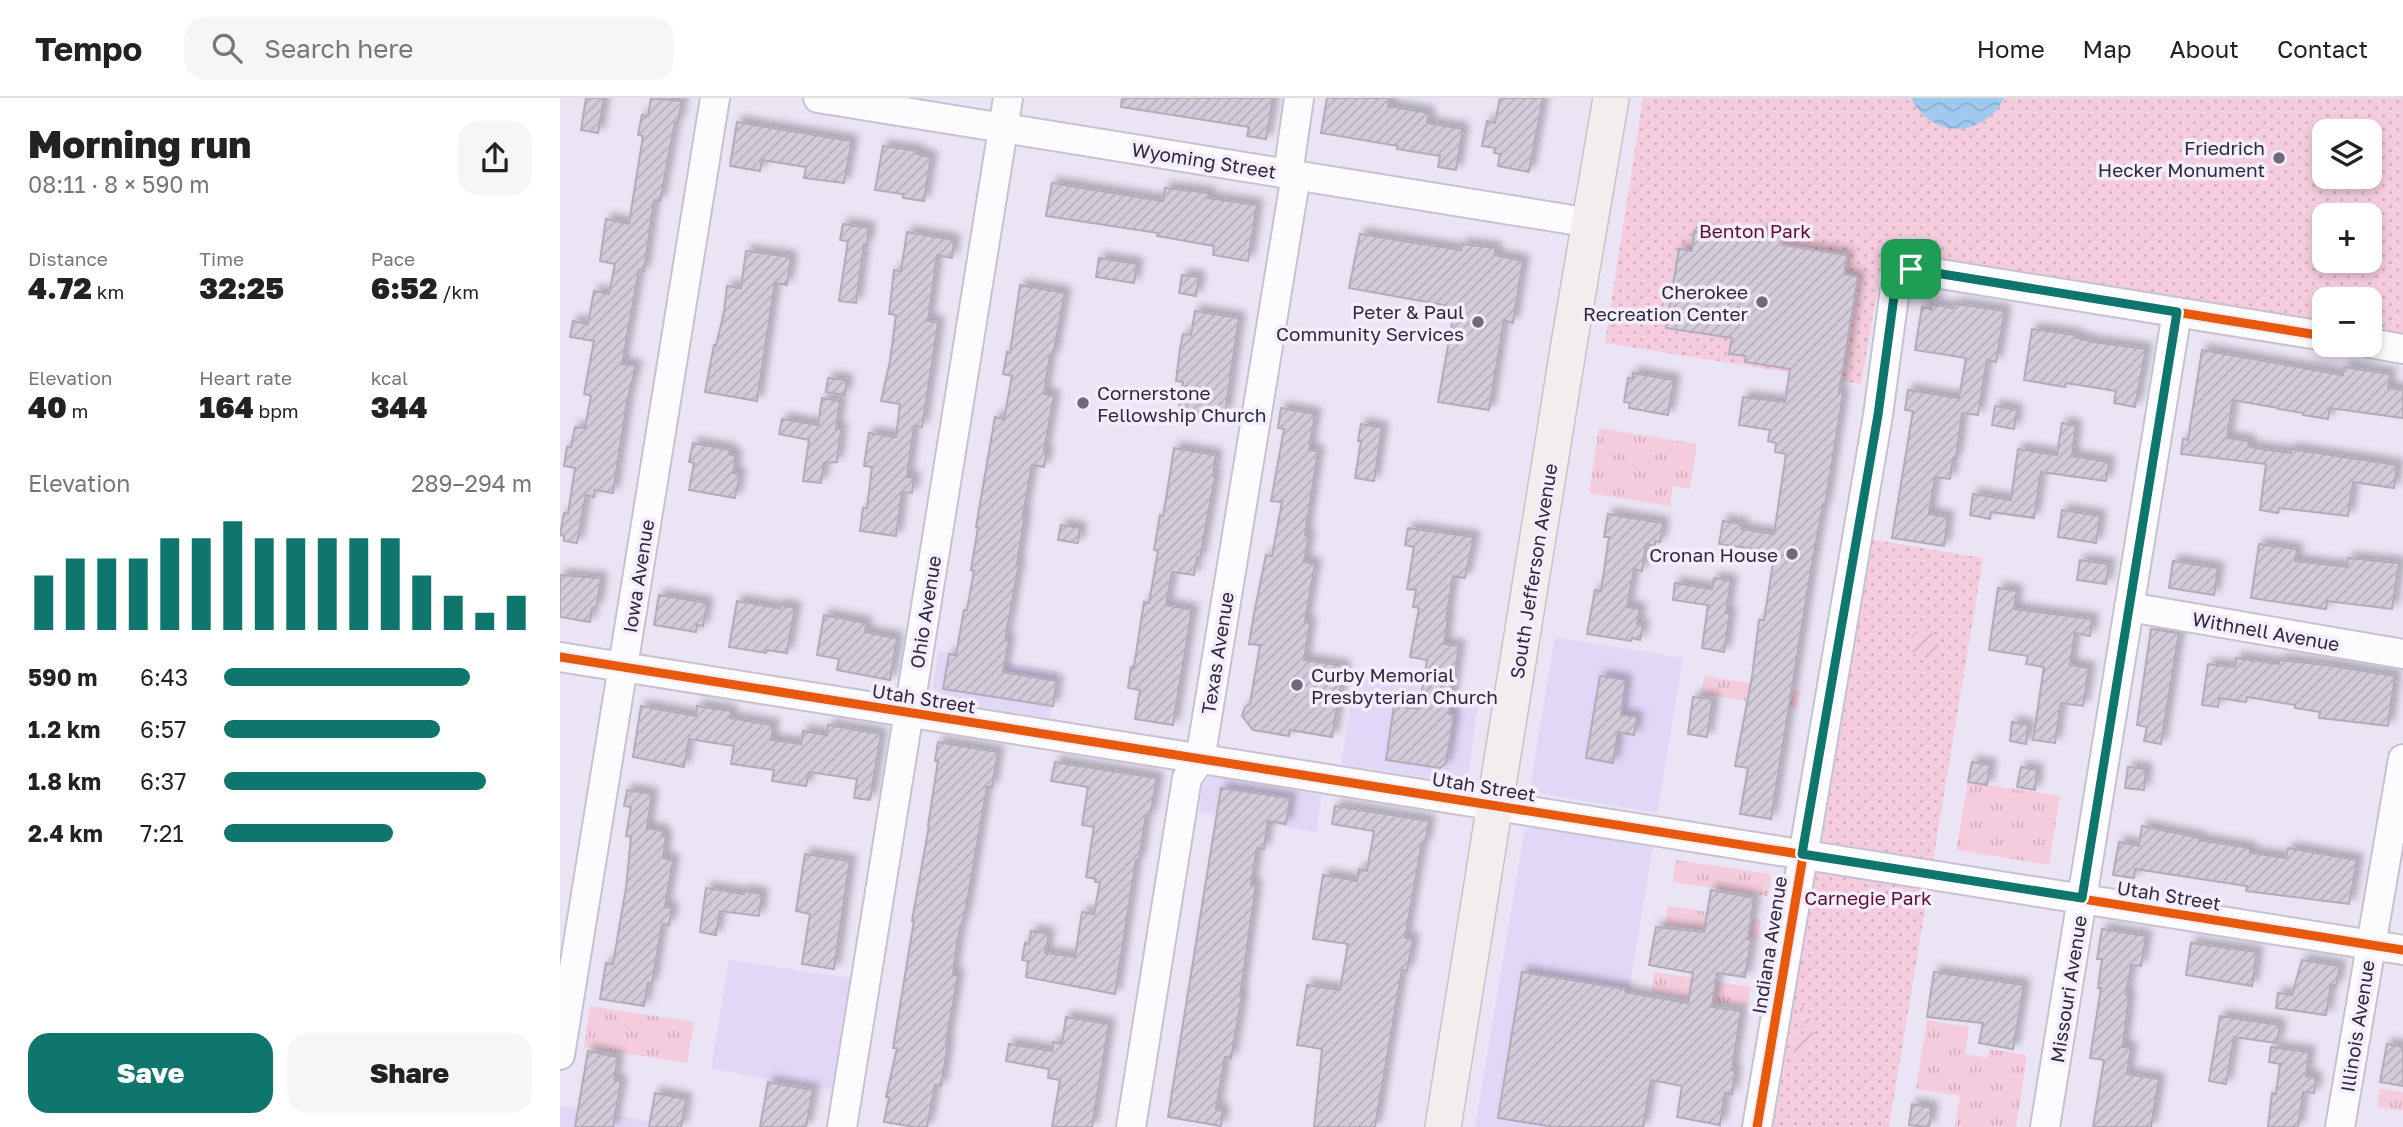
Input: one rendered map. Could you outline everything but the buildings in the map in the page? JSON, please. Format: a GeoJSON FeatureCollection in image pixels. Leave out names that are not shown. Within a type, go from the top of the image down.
{"type":"FeatureCollection","features":[{"type":"Feature","properties":{"kind":"main road","name":"South Jefferson Avenue"},"geometry":{"type":"LineString","coordinates":[[1443,1127],[1611,98]]}},
{"type":"Feature","properties":{"kind":"street","name":"Iowa Avenue"},"geometry":{"type":"LineString","coordinates":[[560,1055],[715,98]]}},
{"type":"Feature","properties":{"kind":"street","name":"Wyoming Street"},"geometry":{"type":"LineString","coordinates":[[818,98],[1591,223]]}},
{"type":"Feature","properties":{"kind":"street","name":"Ohio Avenue"},"geometry":{"type":"LineString","coordinates":[[842,1127],[1008,98]]}},
{"type":"Feature","properties":{"kind":"street","name":"Texas Avenue"},"geometry":{"type":"LineString","coordinates":[[1131,1127],[1187,778],[1200,760],[1292,174],[1299,98]]}},
{"type":"Feature","properties":{"kind":"street","name":"Indiana Avenue"},"geometry":{"type":"LineString","coordinates":[[1757,1127],[1878,415],[1895,289],[1903,273],[1916,270],[2177,312]]}},
{"type":"Feature","properties":{"kind":"street"},"geometry":{"type":"LineString","coordinates":[[2177,312],[2312,334]]}},
{"type":"Feature","properties":{"kind":"street","name":"Missouri Avenue"},"geometry":{"type":"LineString","coordinates":[[2045,1127],[2177,312]]}},
{"type":"Feature","properties":{"kind":"street"},"geometry":{"type":"LineString","coordinates":[[2382,345],[2403,349]]}},
{"type":"Feature","properties":{"kind":"street","name":"Withnell Avenue"},"geometry":{"type":"LineString","coordinates":[[2129,607],[2403,654]]}},
{"type":"Feature","properties":{"kind":"street","name":"Utah Street"},"geometry":{"type":"LineString","coordinates":[[560,657],[2403,950]]}},
{"type":"Feature","properties":{"kind":"street","name":"Illinois Avenue"},"geometry":{"type":"LineString","coordinates":[[2340,1127],[2403,759]]}},
{"type":"Feature","properties":{"kind":"shaded area"},"geometry":{"type":"Polygon","coordinates":[[[1555,637],[1683,658],[1657,813],[1542,794],[1534,790],[1531,782],[1555,637]]]}},
{"type":"Feature","properties":{"kind":"shaded area"},"geometry":{"type":"Polygon","coordinates":[[[939,651],[1057,671],[1050,718],[938,700],[933,686],[939,651]]]}},
{"type":"Feature","properties":{"kind":"shaded area"},"geometry":{"type":"Polygon","coordinates":[[[1355,677],[1479,696],[1469,771],[1465,780],[1454,782],[1341,764],[1355,677]]]}},
{"type":"Feature","properties":{"kind":"shaded area"},"geometry":{"type":"Polygon","coordinates":[[[1217,777],[1322,795],[1316,832],[1199,812],[1203,784],[1208,778],[1217,777]]]}},
{"type":"Feature","properties":{"kind":"shaded area"},"geometry":{"type":"Polygon","coordinates":[[[1529,828],[1653,847],[1606,1127],[1475,1127],[1524,833],[1529,828]]]}},
{"type":"Feature","properties":{"kind":"shaded area"},"geometry":{"type":"Polygon","coordinates":[[[729,960],[851,978],[834,1090],[711,1069],[729,960]]]}},
{"type":"Feature","properties":{"kind":"shaded area"},"geometry":{"type":"Polygon","coordinates":[[[560,1106],[685,1127],[560,1127],[560,1106]]]}},
{"type":"Feature","properties":{"kind":"green space","name":"Benton Park"},"geometry":{"type":"Polygon","coordinates":[[[1643,98],[2403,98],[2403,334],[2382,331],[2382,287],[2312,287],[2312,320],[1899,254],[1888,255],[1883,258],[1861,384],[1605,343],[1643,98]]]}},
{"type":"Feature","properties":{"kind":"green space"},"geometry":{"type":"Polygon","coordinates":[[[1599,428],[1697,444],[1690,489],[1673,486],[1670,506],[1589,493],[1599,428]]]}},
{"type":"Feature","properties":{"kind":"green space","name":"Carnegie Park"},"geometry":{"type":"Polygon","coordinates":[[[1869,539],[1983,558],[1889,1127],[1772,1127],[1869,539]]]}},
{"type":"Feature","properties":{"kind":"green space"},"geometry":{"type":"Polygon","coordinates":[[[1924,630],[1934,634],[1938,644],[1934,654],[1924,658],[1914,654],[1910,644],[1914,634],[1924,630]]]}},
{"type":"Feature","properties":{"kind":"green space"},"geometry":{"type":"Polygon","coordinates":[[[1704,676],[1800,691],[1797,709],[1701,694],[1704,676]]]}},
{"type":"Feature","properties":{"kind":"green space"},"geometry":{"type":"Polygon","coordinates":[[[1968,782],[2060,796],[2049,865],[1956,850],[1968,782]]]}},
{"type":"Feature","properties":{"kind":"green space"},"geometry":{"type":"Polygon","coordinates":[[[1676,860],[1771,874],[1768,896],[1673,882],[1676,860]]]}},
{"type":"Feature","properties":{"kind":"green space"},"geometry":{"type":"Polygon","coordinates":[[[1668,906],[1761,920],[1758,938],[1665,924],[1668,906]]]}},
{"type":"Feature","properties":{"kind":"green space"},"geometry":{"type":"Polygon","coordinates":[[[1654,972],[1751,987],[1747,1007],[1651,993],[1654,972]]]}},
{"type":"Feature","properties":{"kind":"green space"},"geometry":{"type":"Polygon","coordinates":[[[1801,1003],[1814,1031],[1810,1041],[1792,1062],[1796,1035],[1803,1036],[1805,1023],[1799,1021],[1801,1003]]]}},
{"type":"Feature","properties":{"kind":"green space"},"geometry":{"type":"Polygon","coordinates":[[[590,1006],[694,1022],[687,1063],[584,1047],[590,1006]]]}},
{"type":"Feature","properties":{"kind":"green space"},"geometry":{"type":"Polygon","coordinates":[[[1927,1020],[1969,1027],[1965,1054],[1987,1058],[1989,1049],[2027,1055],[2016,1127],[1955,1127],[1960,1096],[1916,1089],[1927,1020]]]}},
{"type":"Feature","properties":{"kind":"green space"},"geometry":{"type":"Polygon","coordinates":[[[2380,1089],[2403,1092],[2403,1111],[2377,1107],[2380,1089]]]}},
{"type":"Feature","properties":{"kind":"water"},"geometry":{"type":"Polygon","coordinates":[[[1911,98],[2004,98],[1995,111],[1983,121],[1957,129],[1931,121],[1911,98]]]}},
{"type":"Feature","properties":{"kind":"cycle path"},"geometry":{"type":"LineString","coordinates":[[1757,1127],[1899,277],[1904,272],[1916,270],[2312,334]]}},
{"type":"Feature","properties":{"kind":"cycle path"},"geometry":{"type":"LineString","coordinates":[[560,657],[2403,950]]}},
{"type":"Feature","properties":{"kind":"place","name":"Friedrich Hecker Monument"},"geometry":{"type":"Point","coordinates":[2279,158]}},
{"type":"Feature","properties":{"kind":"place","name":"Cherokee Recreation Center"},"geometry":{"type":"Point","coordinates":[1762,302]}},
{"type":"Feature","properties":{"kind":"place","name":"Peter & Paul Community Services"},"geometry":{"type":"Point","coordinates":[1478,322]}},
{"type":"Feature","properties":{"kind":"place","name":"Cornerstone Fellowship Church"},"geometry":{"type":"Point","coordinates":[1083,403]}},
{"type":"Feature","properties":{"kind":"place","name":"Cronan House"},"geometry":{"type":"Point","coordinates":[1792,554]}},
{"type":"Feature","properties":{"kind":"place","name":"Curby Memorial Presbyterian Church"},"geometry":{"type":"Point","coordinates":[1297,685]}},
{"type":"Feature","properties":{"kind":"route"},"geometry":{"type":"LineString","coordinates":[[1911,269],[2177,312],[2082,898],[1802,854],[1878,415],[1895,289],[1899,277],[1911,269]]}}]}
